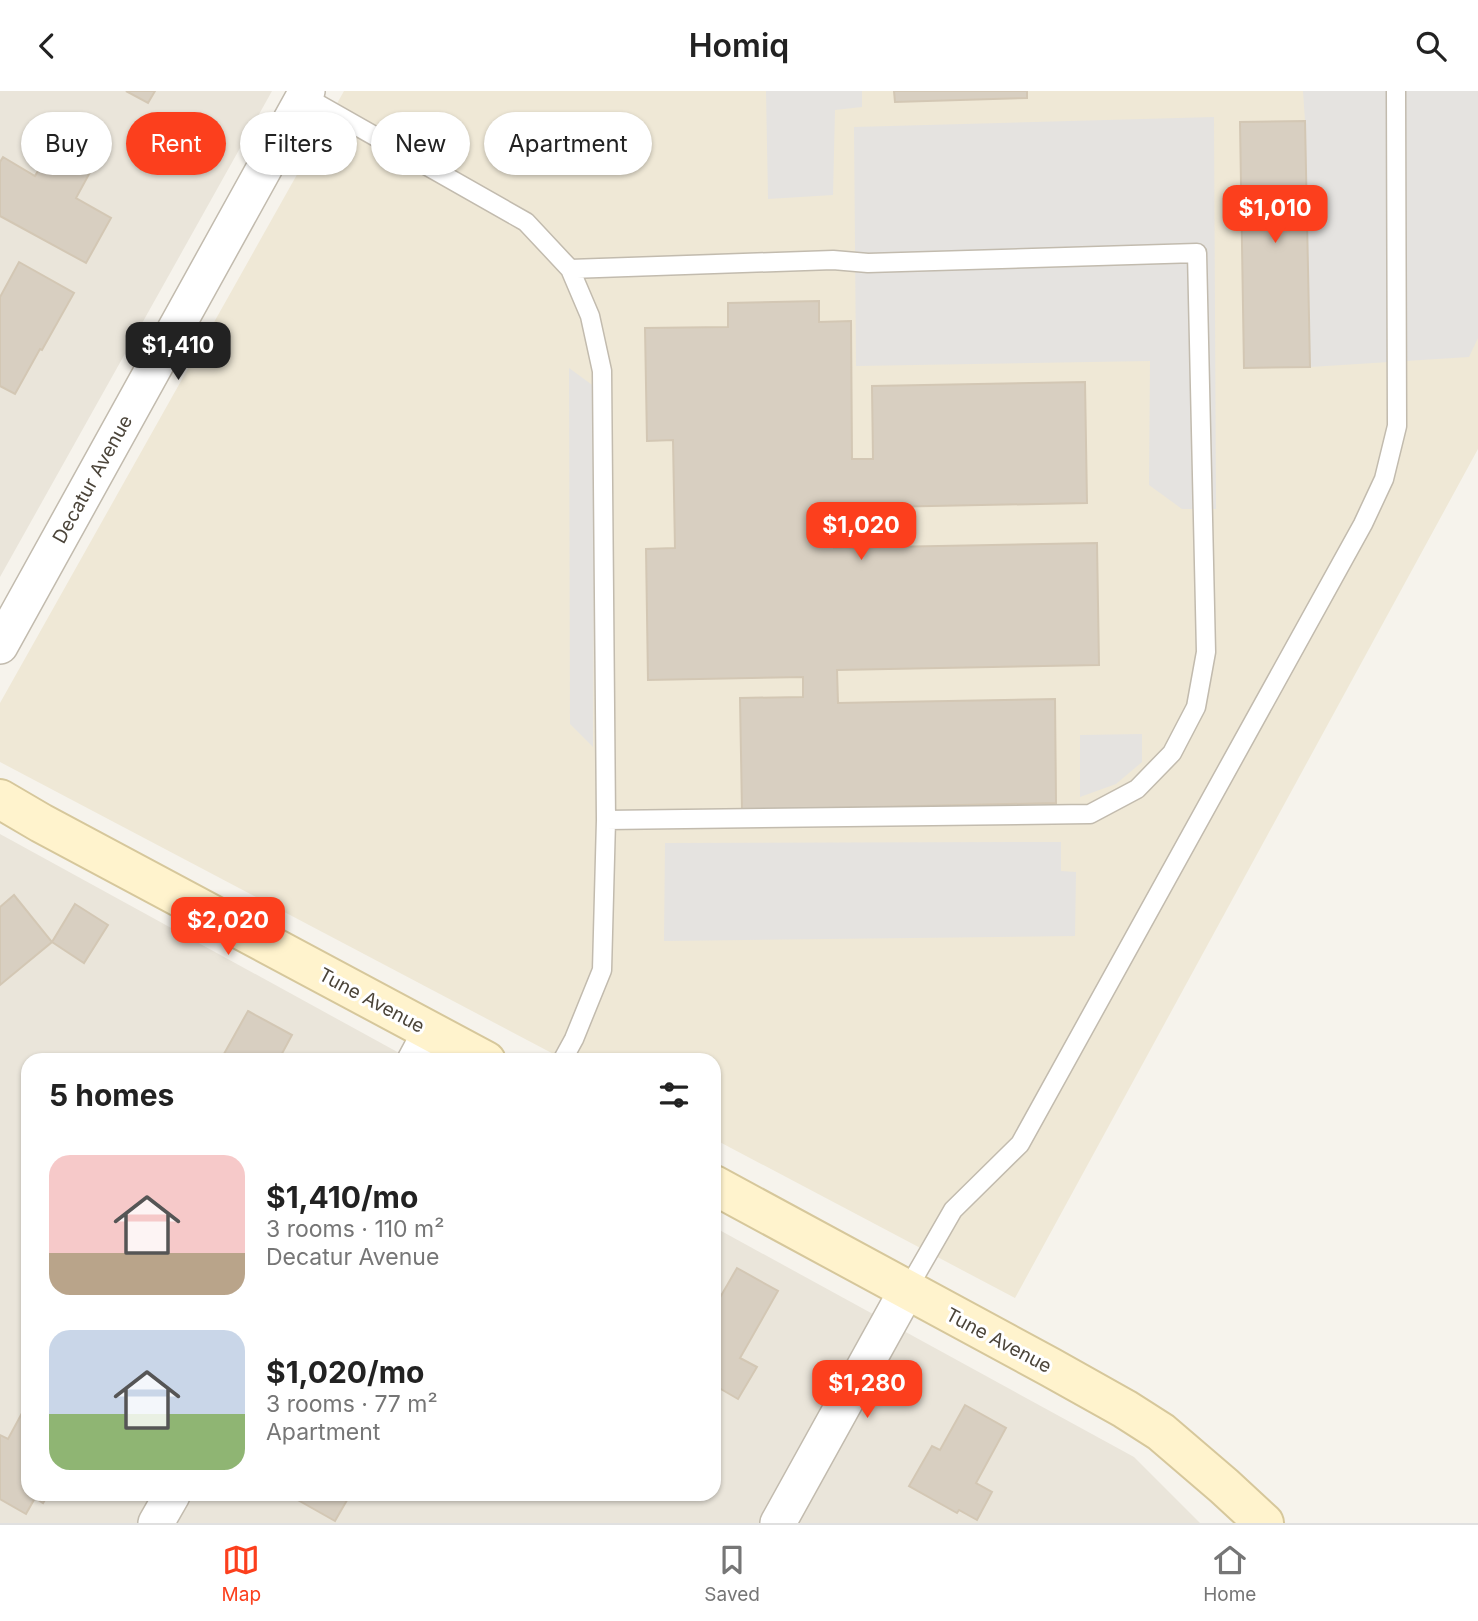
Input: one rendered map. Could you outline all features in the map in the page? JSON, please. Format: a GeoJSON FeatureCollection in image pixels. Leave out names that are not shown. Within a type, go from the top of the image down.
{"type":"FeatureCollection","features":[{"type":"Feature","properties":{"kind":"street","name":"Decatur Avenue"},"geometry":{"type":"LineString","coordinates":[[0,646],[306,93]]}},
{"type":"Feature","properties":{"kind":"street","name":"Tune Avenue"},"geometry":{"type":"LineString","coordinates":[[0,799],[423,1046],[452,1053]]}},
{"type":"Feature","properties":{"kind":"street","name":"Tune Avenue"},"geometry":{"type":"LineString","coordinates":[[721,1189],[1125,1409],[1161,1432],[1264,1523]]}},
{"type":"Feature","properties":{"kind":"street"},"geometry":{"type":"LineString","coordinates":[[778,1523],[907,1290]]}},
{"type":"Feature","properties":{"kind":"street"},"geometry":{"type":"LineString","coordinates":[[156,1523],[169,1501]]}},
{"type":"Feature","properties":{"kind":"lane"},"geometry":{"type":"LineString","coordinates":[[907,1290],[953,1210],[1020,1144],[1363,524],[1384,479],[1397,426],[1396,91]]}},
{"type":"Feature","properties":{"kind":"lane"},"geometry":{"type":"LineString","coordinates":[[306,93],[526,222],[570,269],[590,316],[602,371],[606,820],[603,970],[566,1053]]}},
{"type":"Feature","properties":{"kind":"lane"},"geometry":{"type":"LineString","coordinates":[[570,269],[833,260],[868,263],[1197,253],[1206,652],[1196,707],[1172,754],[1137,789],[1090,814],[606,820]]}},
{"type":"Feature","properties":{"kind":"shaded area"},"geometry":{"type":"Polygon","coordinates":[[[0,91],[272,91],[260,112],[240,112],[240,148],[226,173],[226,112],[126,112],[126,175],[225,175],[0,577],[0,91]]]}},
{"type":"Feature","properties":{"kind":"shaded area"},"geometry":{"type":"Polygon","coordinates":[[[344,91],[1478,91],[1478,449],[1015,1298],[721,1143],[721,1053],[552,1053],[0,762],[0,703],[297,175],[357,175],[357,112],[332,112],[344,91]]]}},
{"type":"Feature","properties":{"kind":"shaded area"},"geometry":{"type":"Polygon","coordinates":[[[766,91],[862,91],[862,107],[835,110],[833,195],[768,199],[766,91]]]}},
{"type":"Feature","properties":{"kind":"shaded area"},"geometry":{"type":"Polygon","coordinates":[[[1303,91],[1478,91],[1478,338],[1469,357],[1310,367],[1303,91]]]}},
{"type":"Feature","properties":{"kind":"shaded area"},"geometry":{"type":"Polygon","coordinates":[[[1214,117],[1216,509],[1182,509],[1149,485],[1150,361],[856,366],[854,127],[1214,117]]]}},
{"type":"Feature","properties":{"kind":"shaded area"},"geometry":{"type":"Polygon","coordinates":[[[569,368],[595,387],[593,747],[570,724],[569,368]]]}},
{"type":"Feature","properties":{"kind":"shaded area"},"geometry":{"type":"Polygon","coordinates":[[[1142,734],[1142,762],[1116,784],[1080,797],[1080,735],[1142,734]]]}},
{"type":"Feature","properties":{"kind":"shaded area"},"geometry":{"type":"Polygon","coordinates":[[[0,834],[399,1053],[21,1053],[21,1501],[721,1501],[721,1231],[1134,1457],[1200,1523],[0,1523],[0,834]]]}},
{"type":"Feature","properties":{"kind":"shaded area"},"geometry":{"type":"Polygon","coordinates":[[[1061,842],[1061,871],[1076,872],[1075,936],[664,941],[665,843],[1061,842]]]}},
{"type":"Feature","properties":{"kind":"building"},"geometry":{"type":"Polygon","coordinates":[[[126,91],[155,91],[148,103],[126,91]]]}},
{"type":"Feature","properties":{"kind":"building"},"geometry":{"type":"Polygon","coordinates":[[[894,91],[1027,91],[1027,98],[895,102],[894,91]]]}},
{"type":"Feature","properties":{"kind":"building"},"geometry":{"type":"Polygon","coordinates":[[[1305,121],[1310,367],[1244,368],[1240,122],[1305,121]]]}},
{"type":"Feature","properties":{"kind":"building"},"geometry":{"type":"Polygon","coordinates":[[[3,157],[21,168],[21,175],[89,175],[76,198],[111,218],[86,263],[0,216],[0,162],[3,157]]]}},
{"type":"Feature","properties":{"kind":"building"},"geometry":{"type":"Polygon","coordinates":[[[19,262],[74,293],[15,394],[0,386],[0,297],[19,262]]]}},
{"type":"Feature","properties":{"kind":"building"},"geometry":{"type":"Polygon","coordinates":[[[819,301],[819,322],[851,321],[852,459],[873,459],[872,386],[1085,382],[1087,503],[833,508],[834,548],[1097,543],[1099,665],[837,670],[838,703],[1055,699],[1056,803],[742,810],[740,698],[803,697],[803,677],[648,680],[646,549],[675,548],[673,440],[647,441],[645,328],[728,327],[728,303],[819,301]]]}},
{"type":"Feature","properties":{"kind":"building"},"geometry":{"type":"Polygon","coordinates":[[[14,895],[52,942],[0,985],[0,907],[14,895]]]}},
{"type":"Feature","properties":{"kind":"building"},"geometry":{"type":"Polygon","coordinates":[[[75,904],[108,925],[84,963],[52,942],[75,904]]]}},
{"type":"Feature","properties":{"kind":"building"},"geometry":{"type":"Polygon","coordinates":[[[248,1011],[292,1035],[282,1053],[224,1053],[248,1011]]]}},
{"type":"Feature","properties":{"kind":"building"},"geometry":{"type":"Polygon","coordinates":[[[737,1268],[778,1291],[740,1358],[757,1367],[738,1399],[721,1389],[721,1296],[737,1268]]]}},
{"type":"Feature","properties":{"kind":"building"},"geometry":{"type":"Polygon","coordinates":[[[965,1405],[1006,1428],[976,1483],[992,1492],[977,1520],[959,1510],[957,1513],[909,1486],[932,1446],[940,1450],[965,1405]]]}},
{"type":"Feature","properties":{"kind":"building"},"geometry":{"type":"Polygon","coordinates":[[[21,1415],[21,1501],[33,1501],[26,1514],[0,1499],[0,1435],[8,1439],[21,1415]]]}},
{"type":"Feature","properties":{"kind":"building"},"geometry":{"type":"Polygon","coordinates":[[[300,1501],[347,1501],[335,1521],[300,1501]]]}}]}
